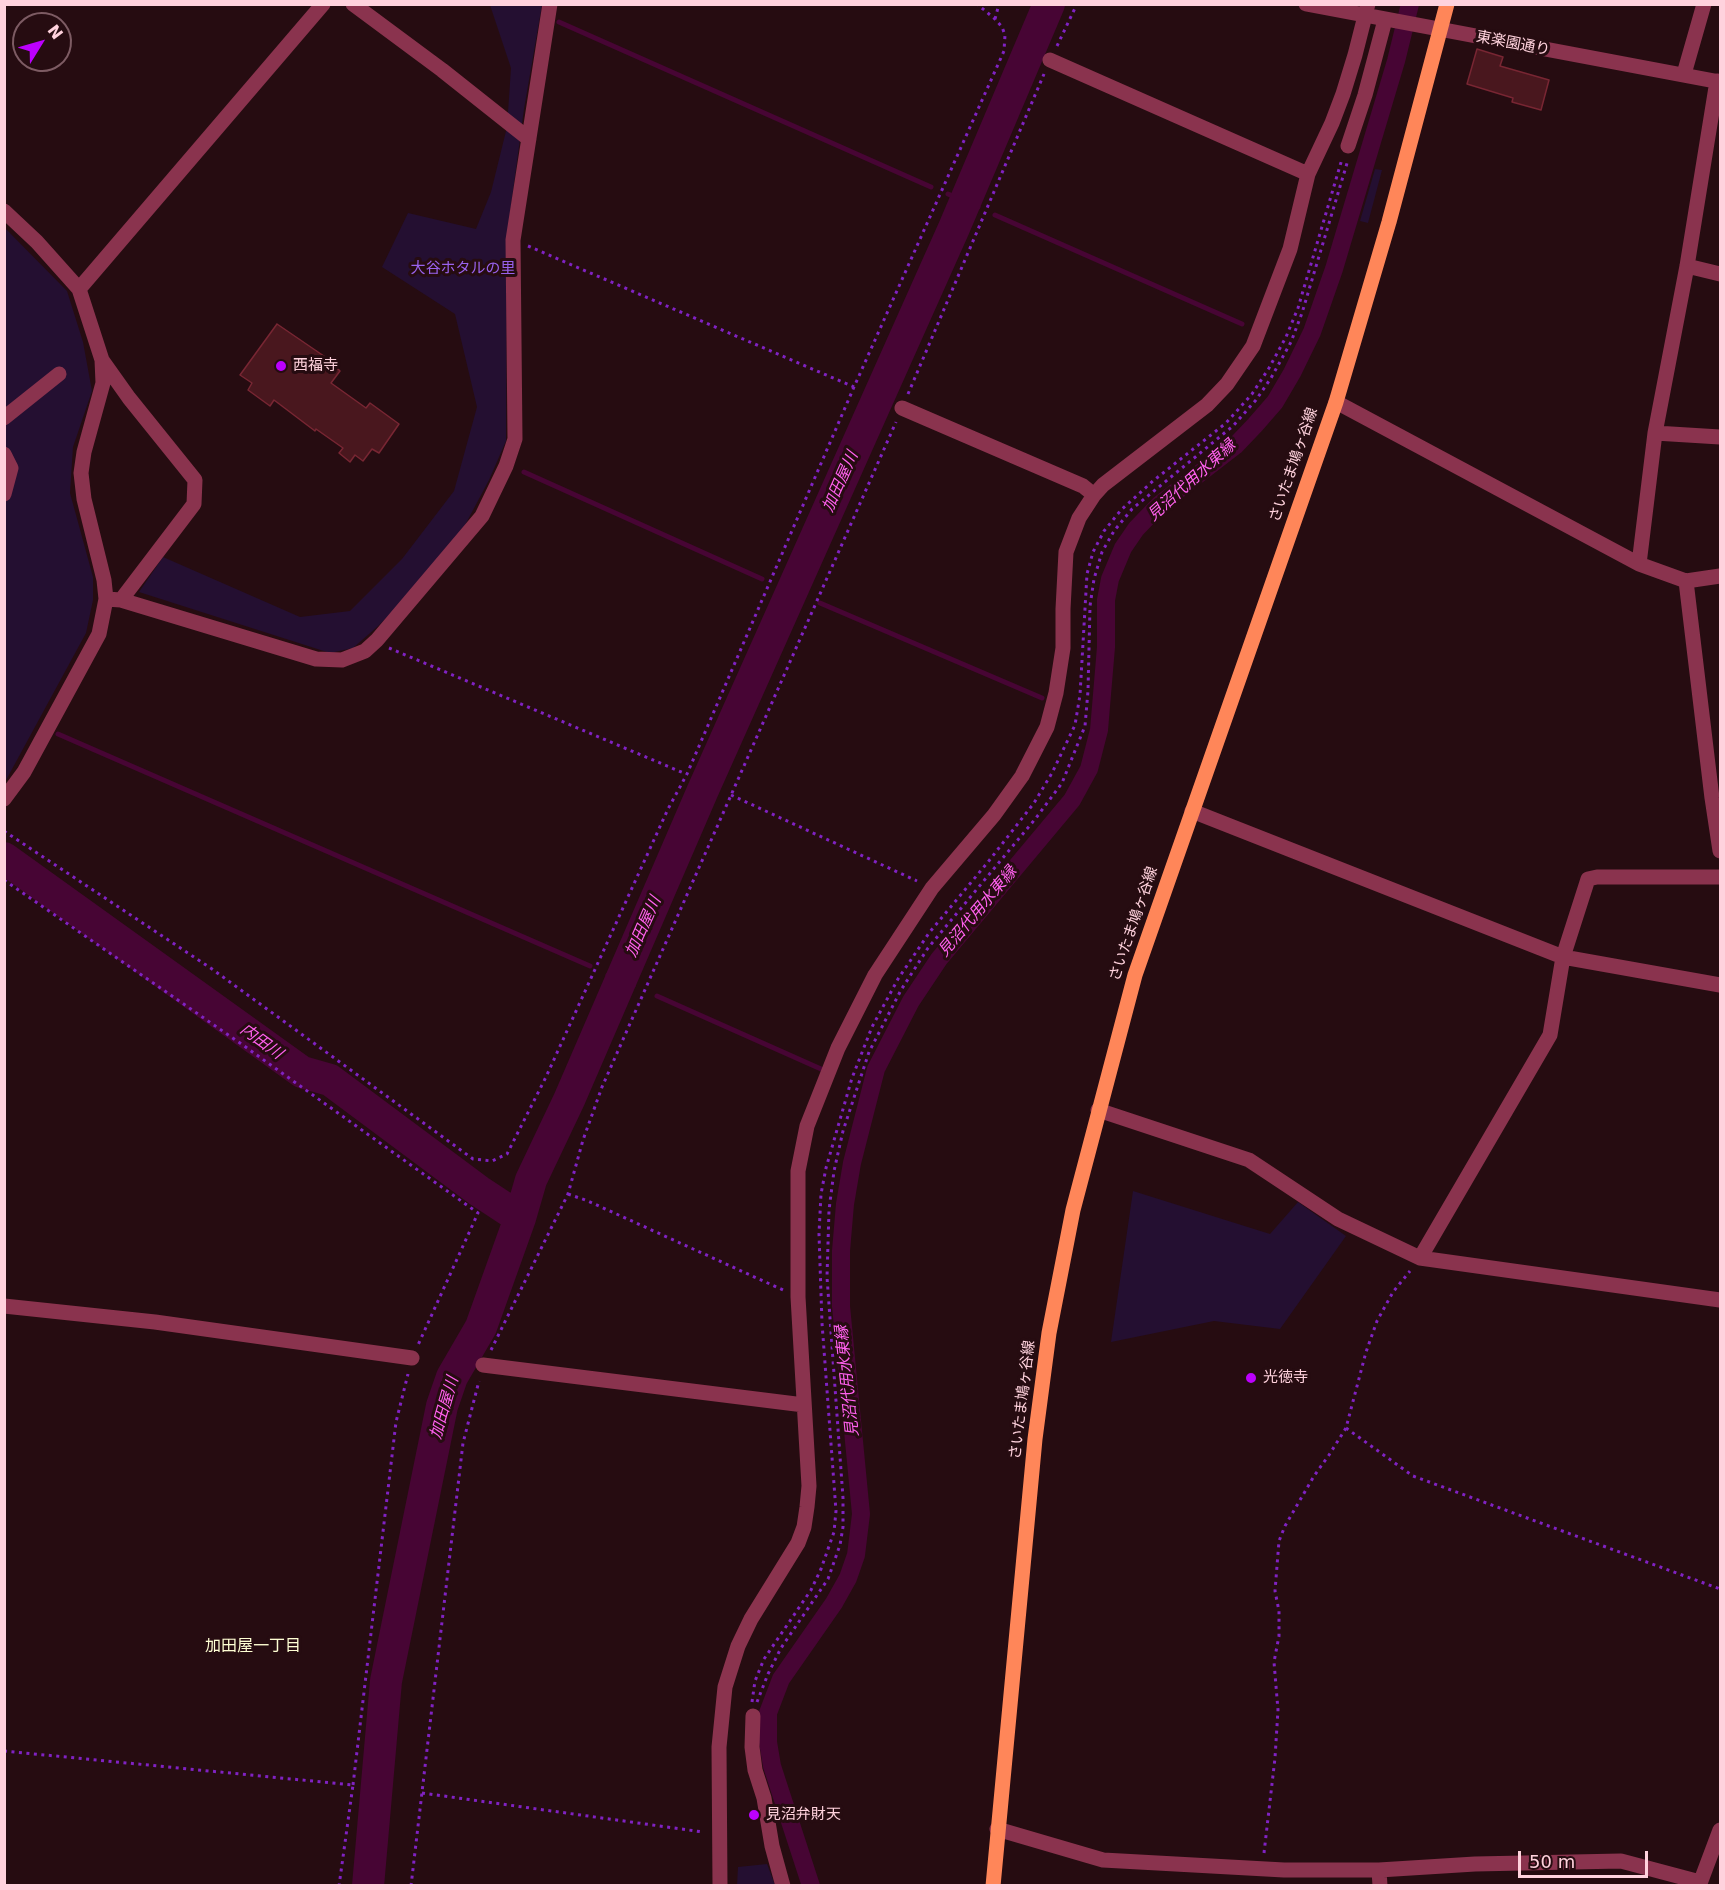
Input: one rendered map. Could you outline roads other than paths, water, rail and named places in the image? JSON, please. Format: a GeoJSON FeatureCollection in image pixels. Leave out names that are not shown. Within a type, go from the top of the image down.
{"type":"FeatureCollection","features":[{"type":"Feature","properties":{"kind":"main road","name":"さいたま鳩ヶ谷線"},"geometry":{"type":"LineString","coordinates":[[993,1886],[1035,1439],[1049,1333],[1073,1210],[1135,975],[1336,402],[1389,222],[1433,29],[1447,4]]}},
{"type":"Feature","properties":{"kind":"street"},"geometry":{"type":"LineString","coordinates":[[79,289],[323,4]]}},
{"type":"Feature","properties":{"kind":"street"},"geometry":{"type":"LineString","coordinates":[[353,4],[529,139]]}},
{"type":"Feature","properties":{"kind":"street"},"geometry":{"type":"LineString","coordinates":[[4,211],[79,289],[102,360],[103,383],[84,452],[81,473],[84,499],[104,580],[113,600],[316,659],[342,660],[365,651],[377,640],[482,516],[513,449],[515,439],[513,240],[550,4]]}},
{"type":"Feature","properties":{"kind":"street","name":"東楽園通り"},"geometry":{"type":"LineString","coordinates":[[1306,4],[1367,10],[1387,20],[1593,60],[1719,81]]}},
{"type":"Feature","properties":{"kind":"street"},"geometry":{"type":"LineString","coordinates":[[1684,74],[1704,4]]}},
{"type":"Feature","properties":{"kind":"street"},"geometry":{"type":"LineString","coordinates":[[720,1886],[719,1747],[724,1698],[730,1669],[752,1619],[764,1596],[790,1558],[804,1527],[808,1486],[798,1297],[798,1171],[807,1126],[838,1048],[875,975],[932,888],[994,815],[1022,776],[1047,727],[1056,693],[1063,648],[1066,552],[1079,518],[1103,485],[1207,405],[1227,384],[1253,346],[1290,249],[1308,174],[1343,94],[1367,10]]}},
{"type":"Feature","properties":{"kind":"street"},"geometry":{"type":"LineString","coordinates":[[1348,146],[1387,20]]}},
{"type":"Feature","properties":{"kind":"street"},"geometry":{"type":"LineString","coordinates":[[1050,60],[1308,174]]}},
{"type":"Feature","properties":{"kind":"street"},"geometry":{"type":"LineString","coordinates":[[1639,564],[1655,433],[1719,81]]}},
{"type":"Feature","properties":{"kind":"street"},"geometry":{"type":"LineString","coordinates":[[1687,266],[1720,274]]}},
{"type":"Feature","properties":{"kind":"street"},"geometry":{"type":"LineString","coordinates":[[4,800],[24,772],[99,634],[113,600],[194,504],[195,480],[129,398],[102,360]]}},
{"type":"Feature","properties":{"kind":"street"},"geometry":{"type":"LineString","coordinates":[[4,418],[59,374]]}},
{"type":"Feature","properties":{"kind":"street"},"geometry":{"type":"LineString","coordinates":[[1336,402],[1639,564],[1686,581],[1720,576]]}},
{"type":"Feature","properties":{"kind":"street"},"geometry":{"type":"LineString","coordinates":[[902,408],[1083,486],[1094,495]]}},
{"type":"Feature","properties":{"kind":"street"},"geometry":{"type":"LineString","coordinates":[[1655,433],[1720,437]]}},
{"type":"Feature","properties":{"kind":"street"},"geometry":{"type":"LineString","coordinates":[[4,454],[11,468],[4,494]]}},
{"type":"Feature","properties":{"kind":"street"},"geometry":{"type":"LineString","coordinates":[[1686,581],[1720,851]]}},
{"type":"Feature","properties":{"kind":"street"},"geometry":{"type":"LineString","coordinates":[[1192,811],[1563,957],[1720,985]]}},
{"type":"Feature","properties":{"kind":"street"},"geometry":{"type":"LineString","coordinates":[[1420,1258],[1550,1035],[1563,957],[1588,879],[1597,877],[1720,877]]}},
{"type":"Feature","properties":{"kind":"street"},"geometry":{"type":"LineString","coordinates":[[1098,1110],[1249,1160],[1338,1219],[1420,1258],[1720,1300]]}},
{"type":"Feature","properties":{"kind":"street"},"geometry":{"type":"LineString","coordinates":[[4,1306],[154,1322],[412,1358]]}},
{"type":"Feature","properties":{"kind":"street"},"geometry":{"type":"LineString","coordinates":[[483,1365],[804,1405]]}},
{"type":"Feature","properties":{"kind":"street"},"geometry":{"type":"LineString","coordinates":[[753,1716],[752,1747],[755,1770],[764,1798],[772,1846],[783,1886]]}},
{"type":"Feature","properties":{"kind":"street"},"geometry":{"type":"LineString","coordinates":[[998,1829],[1103,1860],[1380,1878],[1475,1864],[1621,1861],[1700,1884],[1720,1830]]}},
{"type":"Feature","properties":{"kind":"waterway","name":"加田屋川"},"geometry":{"type":"LineString","coordinates":[[368,1886],[386,1681],[442,1406],[452,1377],[481,1327],[520,1218],[531,1180],[569,1100],[703,790],[954,228],[1049,4]]}},
{"type":"Feature","properties":{"kind":"waterway","name":"見沼代用水東縁"},"geometry":{"type":"LineString","coordinates":[[811,1886],[772,1766],[768,1742],[768,1713],[781,1679],[834,1603],[848,1578],[856,1555],[861,1514],[841,1306],[841,1251],[845,1204],[852,1163],[876,1069],[911,1001],[939,959],[1072,800],[1089,769],[1099,730],[1106,647],[1106,600],[1110,579],[1123,548],[1136,529],[1160,504],[1235,446],[1275,402],[1292,373],[1312,332],[1334,269],[1396,61],[1410,4]]}},
{"type":"Feature","properties":{"kind":"waterway"},"geometry":{"type":"LineString","coordinates":[[559,22],[931,187]]}},
{"type":"Feature","properties":{"kind":"waterway","name":"加田屋川"},"geometry":{"type":"LineString","coordinates":[[948,194],[978,207]]}},
{"type":"Feature","properties":{"kind":"waterway"},"geometry":{"type":"LineString","coordinates":[[995,215],[1242,324]]}},
{"type":"Feature","properties":{"kind":"waterway"},"geometry":{"type":"LineString","coordinates":[[524,472],[762,579]]}},
{"type":"Feature","properties":{"kind":"waterway","name":"加田屋川"},"geometry":{"type":"LineString","coordinates":[[780,586],[804,596]]}},
{"type":"Feature","properties":{"kind":"waterway"},"geometry":{"type":"LineString","coordinates":[[820,603],[1042,698]]}},
{"type":"Feature","properties":{"kind":"waterway"},"geometry":{"type":"LineString","coordinates":[[58,734],[590,966]]}},
{"type":"Feature","properties":{"kind":"waterway","name":"内田川"},"geometry":{"type":"LineString","coordinates":[[4,858],[302,1072],[330,1080],[479,1191],[520,1218]]}},
{"type":"Feature","properties":{"kind":"waterway","name":"加田屋川"},"geometry":{"type":"LineString","coordinates":[[608,975],[633,986]]}},
{"type":"Feature","properties":{"kind":"waterway"},"geometry":{"type":"LineString","coordinates":[[657,996],[821,1069]]}},
{"type":"Feature","properties":{"kind":"place","name":"西福寺"},"geometry":{"type":"Point","coordinates":[281,366]}},
{"type":"Feature","properties":{"kind":"place","name":"光徳寺"},"geometry":{"type":"Point","coordinates":[1251,1378]}},
{"type":"Feature","properties":{"kind":"place","name":"見沼弁財天"},"geometry":{"type":"Point","coordinates":[754,1815]}},
{"type":"Feature","properties":{"kind":"district","name":"加田屋一丁目"},"geometry":{"type":"Point","coordinates":[253,1647]}},
{"type":"Feature","properties":{"kind":"park label","name":"大谷ホタルの里"},"geometry":{"type":"Point","coordinates":[463,269]}}]}
